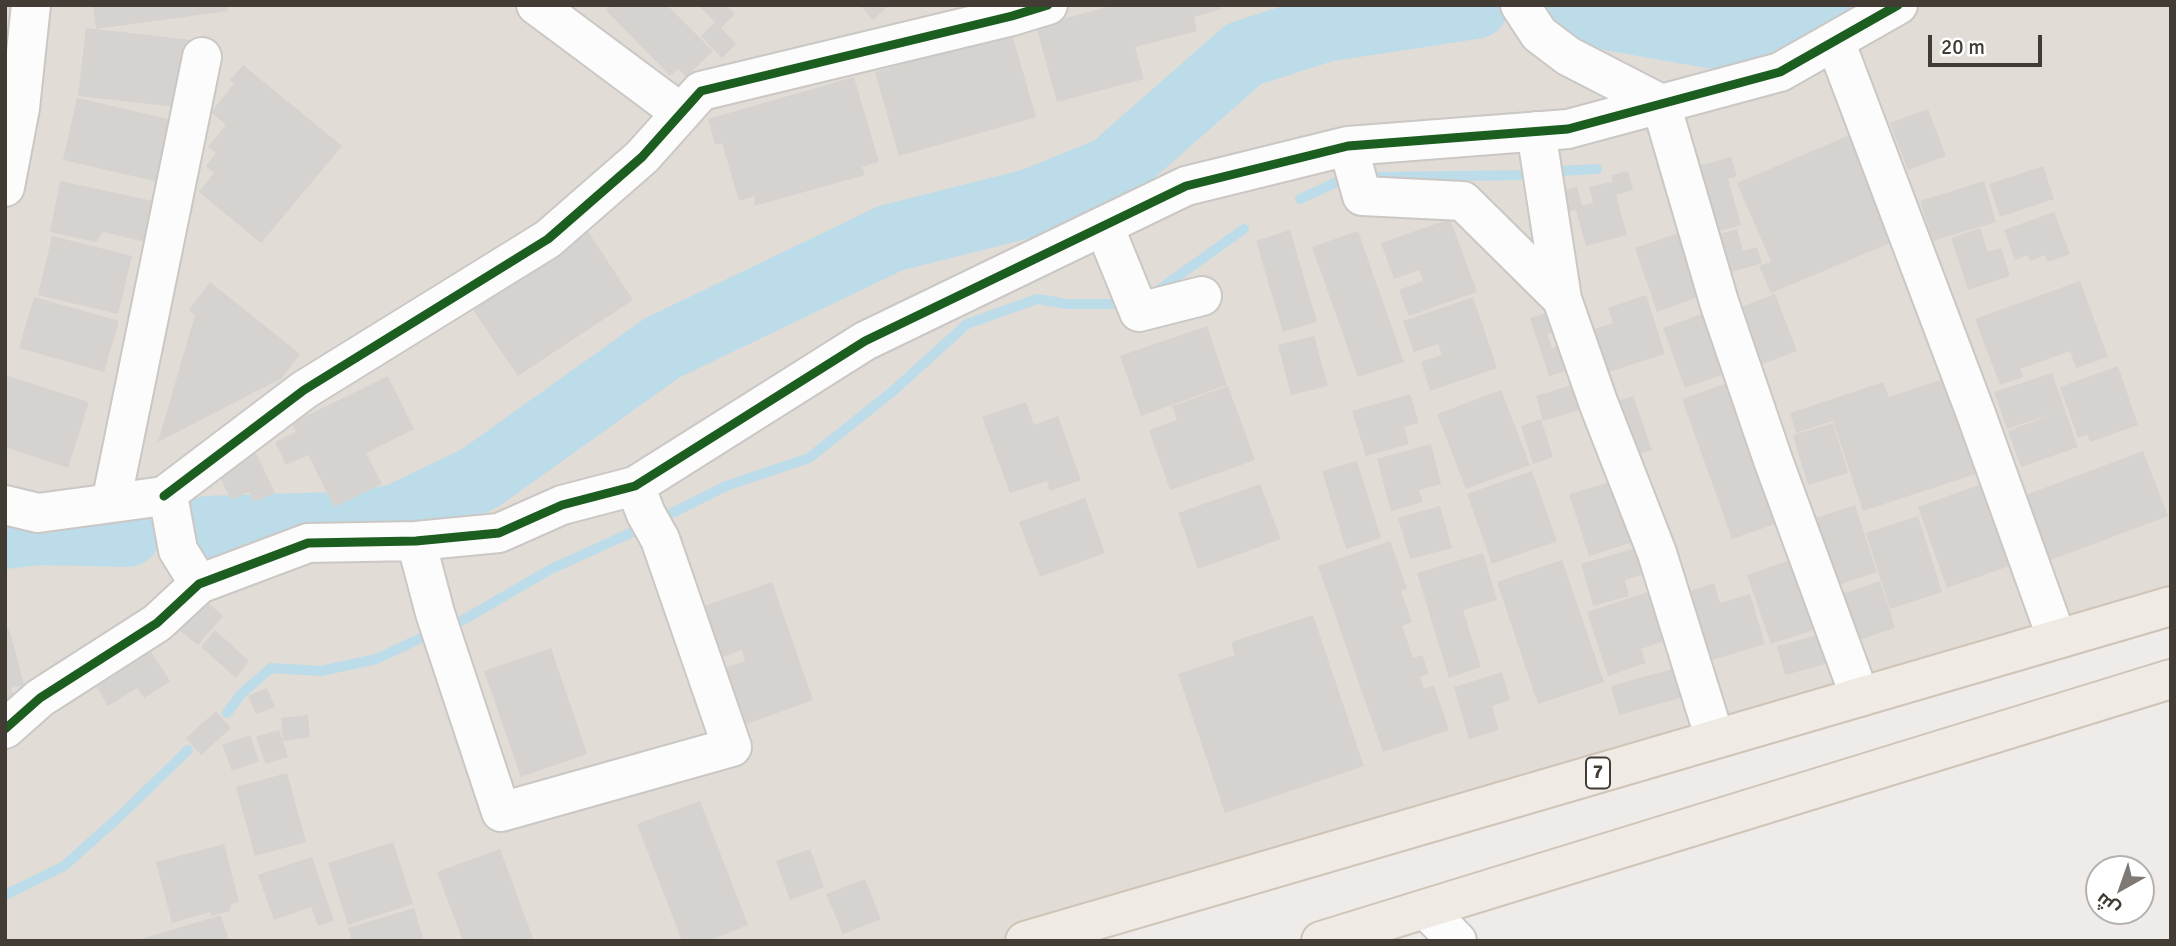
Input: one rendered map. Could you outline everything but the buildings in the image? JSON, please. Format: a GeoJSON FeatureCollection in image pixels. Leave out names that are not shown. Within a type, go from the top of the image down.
{"type":"FeatureCollection","features":[{"type":"Feature","properties":{"kind":"main road","name":"7"},"geometry":{"type":"LineString","coordinates":[[1025,941],[2171,606]]}},
{"type":"Feature","properties":{"kind":"main road"},"geometry":{"type":"LineString","coordinates":[[1321,941],[2171,679]]}},
{"type":"Feature","properties":{"kind":"street"},"geometry":{"type":"LineString","coordinates":[[5,187],[20,108],[31,5]]}},
{"type":"Feature","properties":{"kind":"street"},"geometry":{"type":"LineString","coordinates":[[536,5],[681,113]]}},
{"type":"Feature","properties":{"kind":"street"},"geometry":{"type":"LineString","coordinates":[[5,505],[38,513],[111,503],[167,501],[304,390],[548,239],[642,157],[701,91],[1048,5]]}},
{"type":"Feature","properties":{"kind":"street"},"geometry":{"type":"LineString","coordinates":[[5,729],[40,698],[157,623],[199,584],[308,544],[416,541],[499,533],[562,505],[647,513],[865,341],[1186,186],[1355,171],[1541,160],[1568,129],[1780,72],[1898,5]]}},
{"type":"Feature","properties":{"kind":"street"},"geometry":{"type":"LineString","coordinates":[[1523,12],[1539,34],[1568,56],[1661,104],[1719,302],[1773,460],[1860,696]]}},
{"type":"Feature","properties":{"kind":"street"},"geometry":{"type":"LineString","coordinates":[[1835,41],[1976,414],[2057,639]]}},
{"type":"Feature","properties":{"kind":"street"},"geometry":{"type":"LineString","coordinates":[[111,503],[202,57]]}},
{"type":"Feature","properties":{"kind":"street"},"geometry":{"type":"LineString","coordinates":[[1541,160],[1562,299],[1598,402],[1657,553],[1715,739]]}},
{"type":"Feature","properties":{"kind":"street"},"geometry":{"type":"LineString","coordinates":[[1355,171],[1463,201],[1562,299]]}},
{"type":"Feature","properties":{"kind":"street"},"geometry":{"type":"LineString","coordinates":[[1104,226],[1133,297],[1202,296]]}},
{"type":"Feature","properties":{"kind":"street"},"geometry":{"type":"LineString","coordinates":[[167,501],[178,550],[199,584]]}},
{"type":"Feature","properties":{"kind":"street"},"geometry":{"type":"LineString","coordinates":[[416,541],[440,628],[501,812],[732,747],[647,513]]}},
{"type":"Feature","properties":{"kind":"street"},"geometry":{"type":"LineString","coordinates":[[1426,909],[1458,941]]}},
{"type":"Feature","properties":{"kind":"shaded area"},"geometry":{"type":"Polygon","coordinates":[[[5,5],[2171,5],[2171,603],[1009,941],[5,941],[5,5]]]}},
{"type":"Feature","properties":{"kind":"waterway"},"geometry":{"type":"LineString","coordinates":[[208,530],[334,526],[395,519],[480,478],[662,348],[891,238],[1034,202],[1112,170],[1244,54],[1325,28],[1475,5]]}},
{"type":"Feature","properties":{"kind":"waterway"},"geometry":{"type":"LineString","coordinates":[[1550,6],[1721,36],[1844,10],[1851,5]]}},
{"type":"Feature","properties":{"kind":"waterway"},"geometry":{"type":"LineString","coordinates":[[1560,171],[1597,169]]}},
{"type":"Feature","properties":{"kind":"waterway"},"geometry":{"type":"LineString","coordinates":[[1370,177],[1535,175]]}},
{"type":"Feature","properties":{"kind":"waterway"},"geometry":{"type":"LineString","coordinates":[[1300,199],[1339,181]]}},
{"type":"Feature","properties":{"kind":"waterway"},"geometry":{"type":"LineString","coordinates":[[1154,293],[1244,229]]}},
{"type":"Feature","properties":{"kind":"waterway"},"geometry":{"type":"LineString","coordinates":[[672,513],[726,486],[809,458],[893,391],[967,324],[1037,299],[1067,304],[1117,304]]}},
{"type":"Feature","properties":{"kind":"waterway"},"geometry":{"type":"LineString","coordinates":[[458,623],[551,569],[637,530]]}},
{"type":"Feature","properties":{"kind":"waterway"},"geometry":{"type":"LineString","coordinates":[[5,535],[39,531],[127,533]]}},
{"type":"Feature","properties":{"kind":"waterway"},"geometry":{"type":"LineString","coordinates":[[227,713],[242,693],[271,668],[321,671],[376,659],[432,633]]}},
{"type":"Feature","properties":{"kind":"waterway"},"geometry":{"type":"LineString","coordinates":[[5,895],[64,866],[188,750]]}},
{"type":"Feature","properties":{"kind":"cycle path"},"geometry":{"type":"LineString","coordinates":[[164,496],[304,390],[548,239],[642,157],[701,91],[1048,5]]}},
{"type":"Feature","properties":{"kind":"cycle path"},"geometry":{"type":"LineString","coordinates":[[5,729],[40,698],[157,623],[199,584],[308,543],[416,541],[499,533],[562,505],[635,486],[865,341],[1186,186],[1348,146],[1568,129],[1780,72],[1898,5]]}}]}
